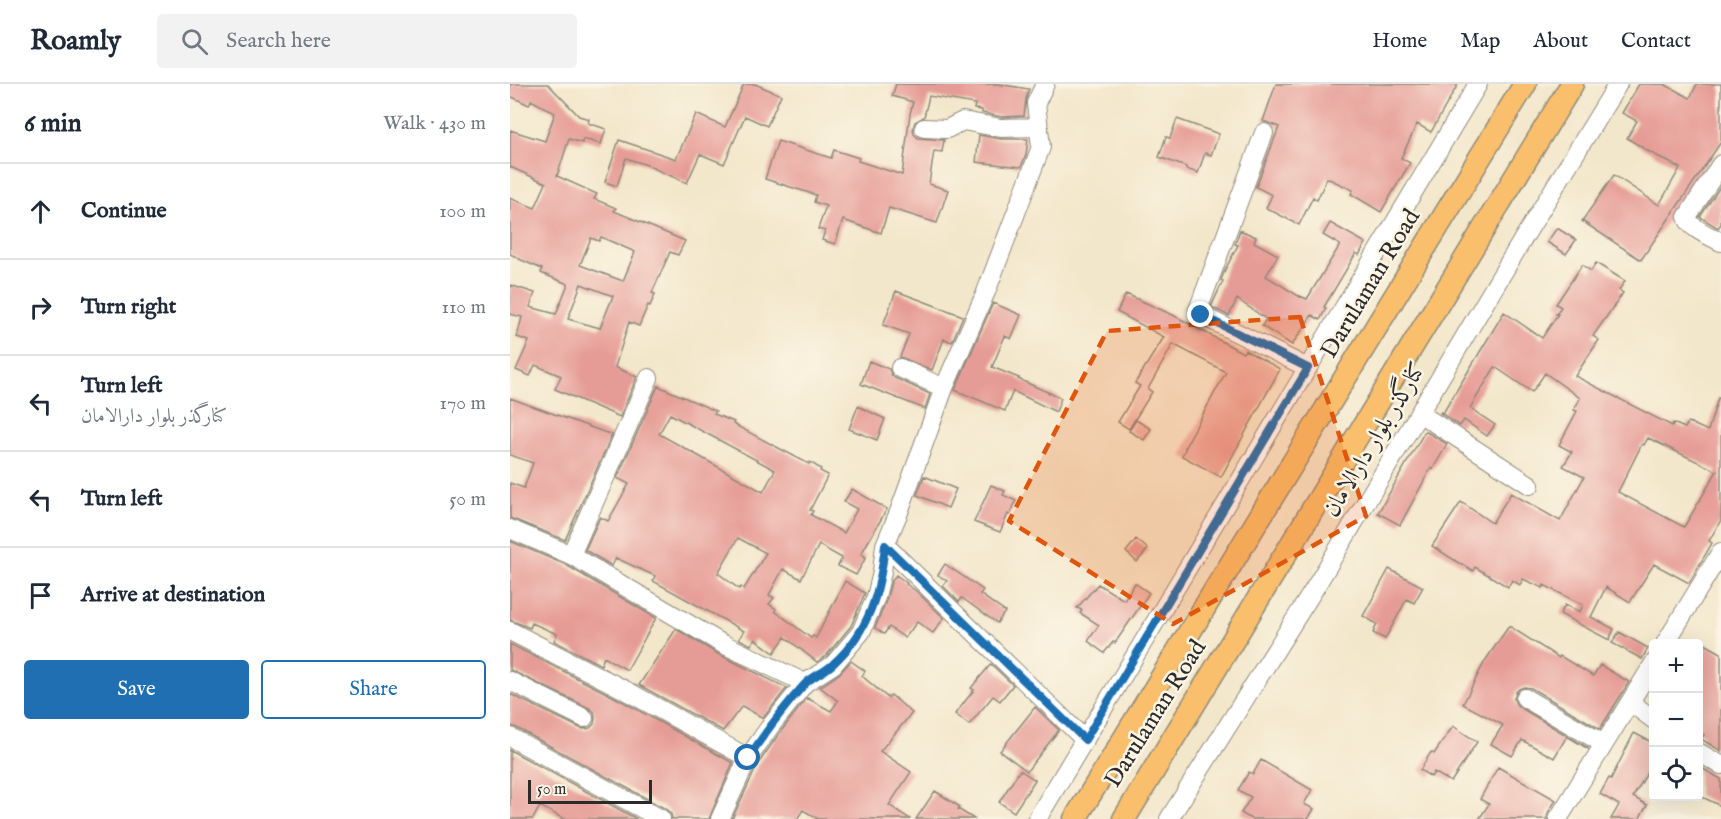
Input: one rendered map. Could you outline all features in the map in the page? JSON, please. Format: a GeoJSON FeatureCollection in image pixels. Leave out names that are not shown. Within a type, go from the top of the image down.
{"type":"FeatureCollection","features":[{"type":"Feature","properties":{"kind":"main road","name":"Darulaman Road"},"geometry":{"type":"LineString","coordinates":[[1075,819],[1525,84]]}},
{"type":"Feature","properties":{"kind":"main road","name":"Darulaman Road"},"geometry":{"type":"LineString","coordinates":[[1124,819],[1572,84]]}},
{"type":"Feature","properties":{"kind":"street"},"geometry":{"type":"LineString","coordinates":[[720,819],[748,758],[769,728],[805,683],[833,665],[861,632],[876,597],[885,545],[944,388],[986,292],[1041,147],[1036,103],[1045,84]]}},
{"type":"Feature","properties":{"kind":"street"},"geometry":{"type":"LineString","coordinates":[[1037,819],[1478,84]]}},
{"type":"Feature","properties":{"kind":"street","name":"کنارگذر بلوار دارالامان"},"geometry":{"type":"LineString","coordinates":[[1169,819],[1313,591],[1618,84]]}},
{"type":"Feature","properties":{"kind":"street"},"geometry":{"type":"LineString","coordinates":[[924,128],[947,129],[963,121],[1001,128],[1039,127]]}},
{"type":"Feature","properties":{"kind":"street"},"geometry":{"type":"LineString","coordinates":[[1264,133],[1198,310],[1201,315],[1308,368]]}},
{"type":"Feature","properties":{"kind":"street"},"geometry":{"type":"LineString","coordinates":[[1721,164],[1687,217],[1687,221],[1721,242]]}},
{"type":"Feature","properties":{"kind":"street"},"geometry":{"type":"LineString","coordinates":[[900,368],[944,388]]}},
{"type":"Feature","properties":{"kind":"street"},"geometry":{"type":"LineString","coordinates":[[571,555],[649,378]]}},
{"type":"Feature","properties":{"kind":"street"},"geometry":{"type":"LineString","coordinates":[[1419,413],[1530,484]]}},
{"type":"Feature","properties":{"kind":"street"},"geometry":{"type":"LineString","coordinates":[[510,529],[571,555],[721,643],[805,683]]}},
{"type":"Feature","properties":{"kind":"street"},"geometry":{"type":"LineString","coordinates":[[885,545],[1085,740]]}},
{"type":"Feature","properties":{"kind":"street"},"geometry":{"type":"LineString","coordinates":[[1668,639],[1719,558]]}},
{"type":"Feature","properties":{"kind":"street"},"geometry":{"type":"LineString","coordinates":[[510,632],[625,690],[748,758]]}},
{"type":"Feature","properties":{"kind":"street"},"geometry":{"type":"LineString","coordinates":[[1558,819],[1649,670]]}},
{"type":"Feature","properties":{"kind":"street"},"geometry":{"type":"LineString","coordinates":[[510,681],[584,718]]}},
{"type":"Feature","properties":{"kind":"street"},"geometry":{"type":"LineString","coordinates":[[1525,698],[1604,744]]}},
{"type":"Feature","properties":{"kind":"street"},"geometry":{"type":"LineString","coordinates":[[1630,702],[1649,717]]}},
{"type":"Feature","properties":{"kind":"street"},"geometry":{"type":"LineString","coordinates":[[510,737],[661,819]]}},
{"type":"Feature","properties":{"kind":"street"},"geometry":{"type":"LineString","coordinates":[[1703,755],[1721,765]]}},
{"type":"Feature","properties":{"kind":"highlighted area"},"geometry":{"type":"Polygon","coordinates":[[[1300,317],[1366,516],[1173,624],[1009,521],[1107,331],[1300,317]]]}},
{"type":"Feature","properties":{"kind":"building"},"geometry":{"type":"Polygon","coordinates":[[[510,84],[548,84],[579,116],[589,119],[588,123],[606,129],[601,144],[583,139],[582,143],[569,139],[557,176],[597,194],[594,199],[616,208],[614,211],[685,241],[678,255],[670,252],[652,293],[655,294],[650,306],[648,305],[639,326],[629,322],[615,367],[637,377],[620,417],[555,389],[561,376],[535,365],[530,376],[516,370],[529,341],[517,337],[522,317],[510,314],[510,285],[535,293],[530,307],[556,314],[568,284],[541,273],[542,269],[510,254],[510,198],[535,208],[546,183],[510,167],[510,130],[545,141],[555,113],[531,100],[529,105],[510,96],[510,84]],[[601,237],[599,241],[591,238],[580,265],[623,281],[635,252],[601,237]],[[581,284],[568,319],[600,328],[613,296],[581,284]]]}},
{"type":"Feature","properties":{"kind":"building"},"geometry":{"type":"Polygon","coordinates":[[[744,84],[755,84],[781,95],[767,126],[745,116],[724,164],[700,154],[687,183],[653,167],[626,158],[617,186],[605,182],[619,140],[676,159],[696,114],[725,127],[744,84]]]}},
{"type":"Feature","properties":{"kind":"building"},"geometry":{"type":"Polygon","coordinates":[[[896,84],[997,84],[1029,89],[1024,116],[1002,117],[982,113],[982,110],[974,109],[975,104],[929,96],[924,117],[915,122],[913,128],[918,138],[944,140],[942,152],[934,151],[929,184],[948,190],[937,223],[889,208],[881,233],[843,220],[835,244],[822,240],[825,231],[818,229],[826,206],[814,202],[816,195],[765,179],[778,141],[831,158],[834,150],[859,158],[858,161],[902,175],[913,102],[892,96],[896,84]]]}},
{"type":"Feature","properties":{"kind":"building"},"geometry":{"type":"Polygon","coordinates":[[[1276,84],[1458,84],[1431,132],[1417,124],[1401,158],[1410,163],[1381,212],[1351,194],[1353,190],[1327,178],[1317,200],[1313,197],[1299,225],[1266,208],[1272,195],[1256,187],[1279,127],[1263,121],[1276,84]]]}},
{"type":"Feature","properties":{"kind":"building"},"geometry":{"type":"Polygon","coordinates":[[[1639,84],[1664,84],[1690,98],[1697,84],[1721,84],[1721,142],[1641,260],[1582,221],[1614,175],[1659,205],[1680,168],[1627,138],[1637,121],[1622,113],[1639,84]]]}},
{"type":"Feature","properties":{"kind":"building"},"geometry":{"type":"Polygon","coordinates":[[[1177,119],[1219,134],[1211,155],[1205,153],[1198,173],[1159,157],[1166,137],[1170,138],[1177,119]]]}},
{"type":"Feature","properties":{"kind":"building"},"geometry":{"type":"Polygon","coordinates":[[[979,135],[1001,139],[1028,139],[1026,155],[1021,167],[976,162],[979,135]]]}},
{"type":"Feature","properties":{"kind":"building"},"geometry":{"type":"Polygon","coordinates":[[[1721,185],[1721,224],[1718,228],[1700,217],[1721,185]]]}},
{"type":"Feature","properties":{"kind":"building"},"geometry":{"type":"Polygon","coordinates":[[[1330,223],[1366,243],[1359,255],[1356,253],[1324,307],[1326,308],[1320,320],[1312,315],[1292,345],[1262,326],[1266,319],[1237,299],[1229,316],[1211,307],[1223,281],[1221,280],[1225,270],[1238,245],[1235,244],[1240,230],[1256,237],[1254,242],[1278,255],[1266,276],[1307,299],[1340,245],[1323,235],[1330,223]]]}},
{"type":"Feature","properties":{"kind":"building"},"geometry":{"type":"Polygon","coordinates":[[[1557,228],[1576,240],[1566,254],[1547,242],[1557,228]]]}},
{"type":"Feature","properties":{"kind":"building"},"geometry":{"type":"Polygon","coordinates":[[[1596,263],[1625,281],[1619,290],[1623,293],[1593,336],[1599,340],[1575,376],[1672,426],[1673,423],[1685,428],[1688,422],[1708,431],[1718,398],[1721,399],[1721,520],[1709,541],[1712,543],[1689,583],[1654,564],[1630,602],[1606,587],[1591,617],[1614,629],[1609,640],[1560,614],[1565,605],[1580,612],[1583,605],[1544,585],[1543,588],[1523,579],[1520,585],[1512,580],[1508,587],[1475,567],[1473,571],[1432,546],[1461,502],[1492,523],[1511,493],[1560,521],[1584,477],[1563,466],[1572,452],[1559,445],[1577,411],[1574,410],[1580,398],[1545,373],[1532,392],[1495,367],[1470,408],[1495,425],[1487,436],[1464,420],[1460,426],[1440,413],[1443,413],[1504,312],[1542,338],[1561,307],[1556,304],[1582,265],[1591,271],[1596,263]],[[1648,438],[1644,445],[1642,444],[1618,492],[1684,527],[1717,471],[1648,438]]]}},
{"type":"Feature","properties":{"kind":"building"},"geometry":{"type":"Polygon","coordinates":[[[896,291],[963,316],[952,342],[944,339],[932,370],[900,357],[909,334],[883,325],[896,291]]]}},
{"type":"Feature","properties":{"kind":"building"},"geometry":{"type":"Polygon","coordinates":[[[1126,294],[1173,315],[1243,353],[1245,350],[1280,369],[1221,477],[1182,456],[1226,372],[1173,344],[1148,389],[1152,392],[1129,429],[1118,422],[1140,386],[1135,383],[1164,337],[1117,312],[1126,294]]]}},
{"type":"Feature","properties":{"kind":"building"},"geometry":{"type":"Polygon","coordinates":[[[993,303],[1021,315],[1011,339],[1005,336],[992,367],[1061,398],[1056,412],[1013,391],[1005,411],[955,390],[993,303]]]}},
{"type":"Feature","properties":{"kind":"building"},"geometry":{"type":"Polygon","coordinates":[[[869,361],[889,369],[895,378],[930,394],[925,409],[861,384],[869,361]]]}},
{"type":"Feature","properties":{"kind":"building"},"geometry":{"type":"Polygon","coordinates":[[[658,386],[716,411],[714,414],[734,422],[733,424],[821,469],[820,471],[828,475],[810,510],[813,511],[811,515],[844,533],[857,509],[844,502],[852,489],[887,509],[861,554],[866,557],[856,575],[838,566],[842,558],[819,545],[801,579],[783,569],[769,595],[774,598],[769,604],[776,609],[775,611],[811,638],[813,636],[816,638],[845,581],[865,593],[851,626],[826,656],[817,662],[785,637],[774,653],[755,639],[751,645],[739,639],[744,631],[653,581],[655,576],[616,558],[612,566],[585,550],[600,517],[608,521],[629,484],[617,478],[658,386]],[[670,414],[659,434],[763,492],[775,470],[670,414]],[[738,538],[718,573],[739,589],[741,587],[744,589],[766,553],[738,538]]]}},
{"type":"Feature","properties":{"kind":"building"},"geometry":{"type":"Polygon","coordinates":[[[510,398],[612,435],[565,540],[510,518],[510,483],[524,488],[533,463],[510,455],[510,398]]]}},
{"type":"Feature","properties":{"kind":"building"},"geometry":{"type":"Polygon","coordinates":[[[858,406],[885,419],[877,440],[849,429],[858,406]]]}},
{"type":"Feature","properties":{"kind":"building"},"geometry":{"type":"Polygon","coordinates":[[[1136,420],[1151,429],[1144,440],[1129,431],[1136,420]]]}},
{"type":"Feature","properties":{"kind":"building"},"geometry":{"type":"Polygon","coordinates":[[[1425,431],[1447,444],[1400,525],[1378,513],[1425,431]]]}},
{"type":"Feature","properties":{"kind":"building"},"geometry":{"type":"Polygon","coordinates":[[[924,476],[956,489],[948,508],[917,495],[924,476]]]}},
{"type":"Feature","properties":{"kind":"building"},"geometry":{"type":"Polygon","coordinates":[[[991,485],[1005,491],[1003,495],[1016,501],[1000,532],[974,522],[991,485]]]}},
{"type":"Feature","properties":{"kind":"building"},"geometry":{"type":"Polygon","coordinates":[[[1136,539],[1148,549],[1137,562],[1126,552],[1136,539]]]}},
{"type":"Feature","properties":{"kind":"building"},"geometry":{"type":"Polygon","coordinates":[[[510,541],[566,565],[656,618],[627,670],[604,657],[601,665],[554,641],[557,634],[532,623],[530,628],[510,620],[510,541]]]}},
{"type":"Feature","properties":{"kind":"building"},"geometry":{"type":"Polygon","coordinates":[[[945,564],[983,590],[980,594],[1005,612],[997,623],[962,598],[959,602],[943,586],[947,581],[938,575],[945,564]]]}},
{"type":"Feature","properties":{"kind":"building"},"geometry":{"type":"Polygon","coordinates":[[[1389,569],[1423,587],[1414,603],[1407,599],[1385,639],[1373,633],[1377,624],[1363,616],[1389,569]]]}},
{"type":"Feature","properties":{"kind":"building"},"geometry":{"type":"Polygon","coordinates":[[[896,575],[944,618],[933,633],[917,622],[905,638],[889,627],[884,634],[875,628],[891,582],[896,575]]]}},
{"type":"Feature","properties":{"kind":"building"},"geometry":{"type":"Polygon","coordinates":[[[1135,583],[1149,593],[1115,643],[1113,642],[1104,653],[1088,641],[1099,625],[1080,613],[1082,610],[1077,608],[1098,584],[1124,600],[1135,583]]]}},
{"type":"Feature","properties":{"kind":"building"},"geometry":{"type":"Polygon","coordinates":[[[1509,626],[1559,658],[1560,656],[1593,676],[1600,665],[1629,682],[1600,729],[1531,688],[1524,687],[1516,692],[1514,699],[1519,707],[1588,748],[1588,749],[1567,736],[1554,758],[1522,740],[1512,756],[1491,744],[1503,725],[1463,704],[1485,661],[1509,626]]]}},
{"type":"Feature","properties":{"kind":"building"},"geometry":{"type":"Polygon","coordinates":[[[676,629],[716,653],[787,688],[763,718],[742,706],[723,731],[639,685],[676,629]]]}},
{"type":"Feature","properties":{"kind":"building"},"geometry":{"type":"Polygon","coordinates":[[[1619,632],[1648,648],[1642,659],[1612,643],[1619,632]]]}},
{"type":"Feature","properties":{"kind":"building"},"geometry":{"type":"Polygon","coordinates":[[[1703,643],[1721,653],[1721,751],[1703,740],[1703,643]]]}},
{"type":"Feature","properties":{"kind":"building"},"geometry":{"type":"Polygon","coordinates":[[[510,644],[620,700],[733,763],[709,819],[672,819],[666,809],[510,726],[510,694],[580,728],[590,728],[595,718],[594,712],[589,708],[510,670],[510,644]]]}},
{"type":"Feature","properties":{"kind":"building"},"geometry":{"type":"Polygon","coordinates":[[[851,661],[865,671],[862,676],[888,698],[891,695],[912,713],[880,751],[911,772],[889,805],[910,819],[818,819],[803,810],[797,819],[732,819],[758,764],[807,698],[831,711],[838,701],[820,687],[839,674],[851,661]]]}},
{"type":"Feature","properties":{"kind":"building"},"geometry":{"type":"Polygon","coordinates":[[[991,664],[1013,685],[1000,701],[993,696],[969,725],[955,714],[974,690],[971,688],[991,664]]]}},
{"type":"Feature","properties":{"kind":"building"},"geometry":{"type":"Polygon","coordinates":[[[1035,707],[1059,730],[1027,771],[1000,751],[1035,707]]]}},
{"type":"Feature","properties":{"kind":"building"},"geometry":{"type":"Polygon","coordinates":[[[1453,726],[1477,742],[1451,782],[1434,772],[1431,777],[1420,770],[1431,752],[1434,754],[1453,726]]]}},
{"type":"Feature","properties":{"kind":"building"},"geometry":{"type":"Polygon","coordinates":[[[1634,733],[1649,741],[1649,774],[1647,773],[1633,797],[1647,805],[1639,819],[1611,819],[1619,805],[1600,794],[1609,778],[1611,779],[1634,733]]]}},
{"type":"Feature","properties":{"kind":"building"},"geometry":{"type":"Polygon","coordinates":[[[510,750],[637,819],[564,819],[540,806],[533,819],[510,819],[510,750]]]}},
{"type":"Feature","properties":{"kind":"building"},"geometry":{"type":"Polygon","coordinates":[[[1261,760],[1312,790],[1304,804],[1314,809],[1308,819],[1251,819],[1241,813],[1251,797],[1238,790],[1249,772],[1253,774],[1261,760]]]}},
{"type":"Feature","properties":{"kind":"building"},"geometry":{"type":"Polygon","coordinates":[[[1498,767],[1556,800],[1547,819],[1479,819],[1489,804],[1480,799],[1498,767]]]}},
{"type":"Feature","properties":{"kind":"building"},"geometry":{"type":"Polygon","coordinates":[[[1703,769],[1721,779],[1721,806],[1703,797],[1703,769]]]}},
{"type":"Feature","properties":{"kind":"building"},"geometry":{"type":"Polygon","coordinates":[[[1020,770],[1035,780],[1014,812],[999,802],[1020,770]]]}},
{"type":"Feature","properties":{"kind":"building"},"geometry":{"type":"Polygon","coordinates":[[[935,791],[960,807],[958,809],[974,819],[916,819],[935,791]]]}},
{"type":"Feature","properties":{"kind":"route"},"geometry":{"type":"LineString","coordinates":[[748,758],[805,683],[833,665],[861,632],[876,597],[885,545],[1085,740],[1308,368],[1201,315]]}}]}
